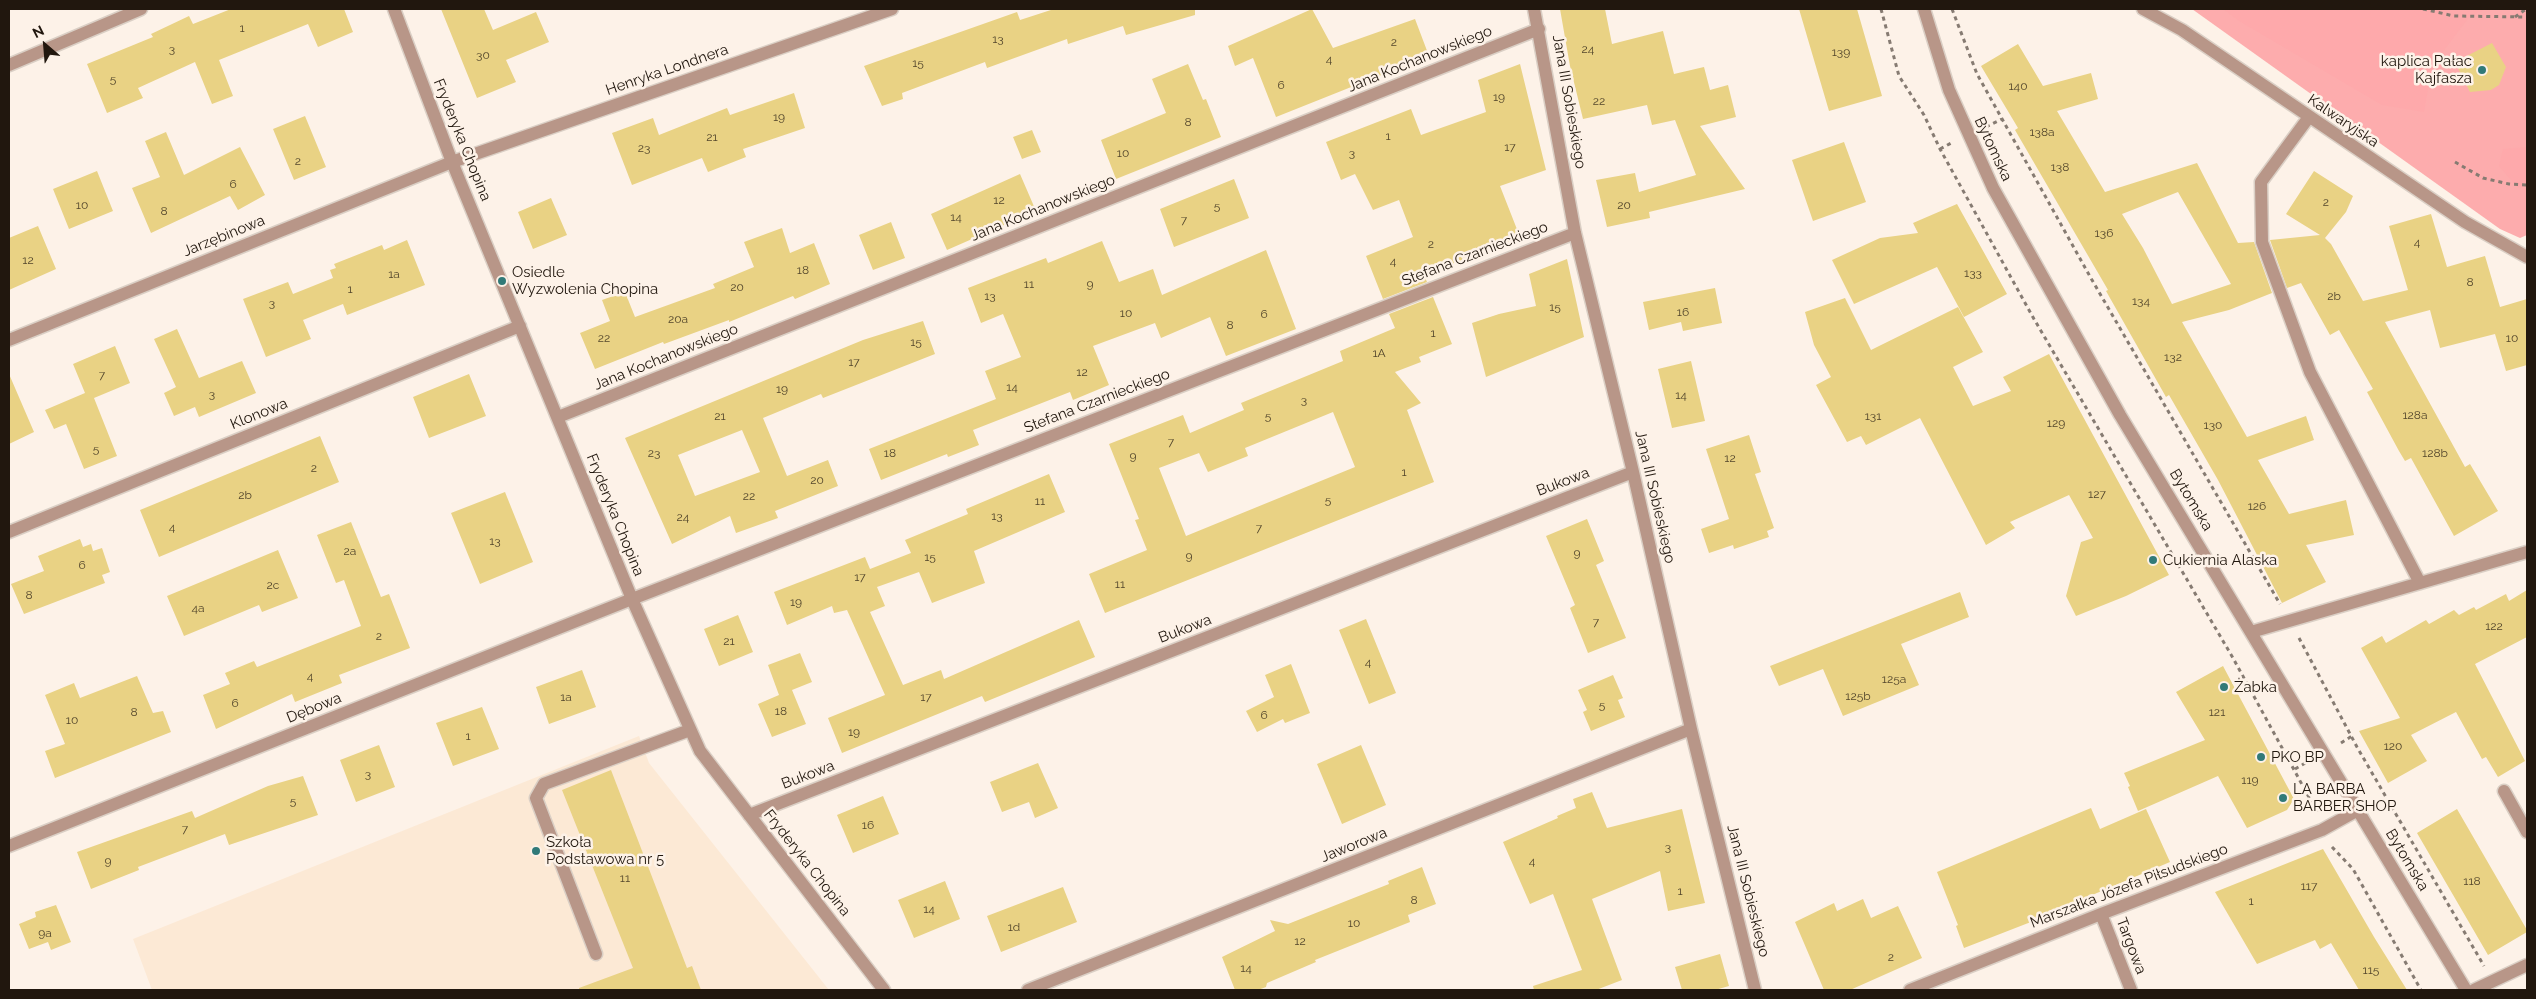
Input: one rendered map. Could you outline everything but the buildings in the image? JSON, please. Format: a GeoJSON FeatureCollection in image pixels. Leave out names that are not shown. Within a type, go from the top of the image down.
{"type":"FeatureCollection","features":[{"type":"Feature","properties":{"kind":"street"},"geometry":{"type":"LineString","coordinates":[[9,65],[142,9]]}},
{"type":"Feature","properties":{"kind":"street","name":"Fryderyka Chopina"},"geometry":{"type":"LineString","coordinates":[[394,9],[452,162],[632,600],[700,751],[884,990]]}},
{"type":"Feature","properties":{"kind":"street","name":"Henryka Londnera"},"geometry":{"type":"LineString","coordinates":[[452,162],[892,9]]}},
{"type":"Feature","properties":{"kind":"street","name":"Jana III Sobieskiego"},"geometry":{"type":"LineString","coordinates":[[1534,9],[1575,232],[1633,472],[1691,729],[1755,990]]}},
{"type":"Feature","properties":{"kind":"street","name":"Bytomska"},"geometry":{"type":"LineString","coordinates":[[1924,9],[1949,90],[1994,188],[2120,415],[2466,990]]}},
{"type":"Feature","properties":{"kind":"street","name":"Kalwaryjska"},"geometry":{"type":"LineString","coordinates":[[2143,9],[2182,30],[2465,222],[2527,258]]}},
{"type":"Feature","properties":{"kind":"street","name":"Jana Kochanowskiego"},"geometry":{"type":"LineString","coordinates":[[558,417],[1539,29]]}},
{"type":"Feature","properties":{"kind":"street"},"geometry":{"type":"LineString","coordinates":[[2309,117],[2262,182],[2262,242],[2310,372],[2420,582]]}},
{"type":"Feature","properties":{"kind":"street","name":"Jarzębinowa"},"geometry":{"type":"LineString","coordinates":[[9,340],[452,162]]}},
{"type":"Feature","properties":{"kind":"street","name":"Stefana Czarnieckiego"},"geometry":{"type":"LineString","coordinates":[[632,600],[1575,232]]}},
{"type":"Feature","properties":{"kind":"street","name":"Klonowa"},"geometry":{"type":"LineString","coordinates":[[9,532],[520,326]]}},
{"type":"Feature","properties":{"kind":"street","name":"Bukowa"},"geometry":{"type":"LineString","coordinates":[[749,815],[1633,472]]}},
{"type":"Feature","properties":{"kind":"street"},"geometry":{"type":"LineString","coordinates":[[2251,632],[2527,552]]}},
{"type":"Feature","properties":{"kind":"street","name":"Dębowa"},"geometry":{"type":"LineString","coordinates":[[9,846],[632,600]]}},
{"type":"Feature","properties":{"kind":"street","name":"Jaworowa"},"geometry":{"type":"LineString","coordinates":[[1028,990],[1691,729]]}},
{"type":"Feature","properties":{"kind":"street"},"geometry":{"type":"LineString","coordinates":[[596,954],[536,798],[544,784],[690,730]]}},
{"type":"Feature","properties":{"kind":"street"},"geometry":{"type":"LineString","coordinates":[[2504,791],[2527,832]]}},
{"type":"Feature","properties":{"kind":"street","name":"Marszałka Józefa Piłsudskiego"},"geometry":{"type":"LineString","coordinates":[[1910,990],[2101,914],[2322,830],[2358,810]]}},
{"type":"Feature","properties":{"kind":"street","name":"Targowa"},"geometry":{"type":"LineString","coordinates":[[2101,914],[2130,990]]}},
{"type":"Feature","properties":{"kind":"street"},"geometry":{"type":"LineString","coordinates":[[2474,990],[2527,965]]}},
{"type":"Feature","properties":{"kind":"path"},"geometry":{"type":"LineString","coordinates":[[1881,9],[1899,76],[1924,115],[1938,146],[2034,319],[2304,784],[2330,845],[2353,869],[2421,990]]}},
{"type":"Feature","properties":{"kind":"path"},"geometry":{"type":"LineString","coordinates":[[1952,9],[1977,74],[2092,280],[2290,621],[2357,747],[2493,982]]}},
{"type":"Feature","properties":{"kind":"path"},"geometry":{"type":"LineString","coordinates":[[2423,9],[2454,16],[2527,17]]}},
{"type":"Feature","properties":{"kind":"path"},"geometry":{"type":"LineString","coordinates":[[2514,17],[2526,9]]}},
{"type":"Feature","properties":{"kind":"path"},"geometry":{"type":"LineString","coordinates":[[2454,162],[2483,178],[2509,184],[2527,185]]}},
{"type":"Feature","properties":{"kind":"shaded area"},"geometry":{"type":"Polygon","coordinates":[[[2192,9],[2527,9],[2527,235],[2520,238],[2500,229],[2192,9]]]}},
{"type":"Feature","properties":{"kind":"shaded area"},"geometry":{"type":"Polygon","coordinates":[[[2223,9],[2487,9],[2470,16],[2432,66],[2424,112],[2382,105],[2239,21],[2223,9]]]}},
{"type":"Feature","properties":{"kind":"shaded area"},"geometry":{"type":"Polygon","coordinates":[[[2527,147],[2527,186],[2518,188],[2499,166],[2503,149],[2527,147]]]}},
{"type":"Feature","properties":{"kind":"shaded area","name":"Szkoła Podstawowa nr 5"},"geometry":{"type":"Polygon","coordinates":[[[639,736],[649,763],[829,990],[152,990],[133,939],[639,736]]]}},
{"type":"Feature","properties":{"kind":"place","name":"kaplica Pałac Kajfasza"},"geometry":{"type":"Point","coordinates":[2482,70]}},
{"type":"Feature","properties":{"kind":"place","name":"Osiedle Wyzwolenia Chopina"},"geometry":{"type":"Point","coordinates":[502,281]}},
{"type":"Feature","properties":{"kind":"place","name":"Cukiernia Alaska"},"geometry":{"type":"Point","coordinates":[2153,560]}},
{"type":"Feature","properties":{"kind":"place","name":"Żabka"},"geometry":{"type":"Point","coordinates":[2224,687]}},
{"type":"Feature","properties":{"kind":"place","name":"PKO BP"},"geometry":{"type":"Point","coordinates":[2261,757]}},
{"type":"Feature","properties":{"kind":"place","name":"LA BARBA BARBER SHOP"},"geometry":{"type":"Point","coordinates":[2283,798]}},
{"type":"Feature","properties":{"kind":"place","name":"Szkoła Podstawowa nr 5"},"geometry":{"type":"Point","coordinates":[536,851]}}]}
